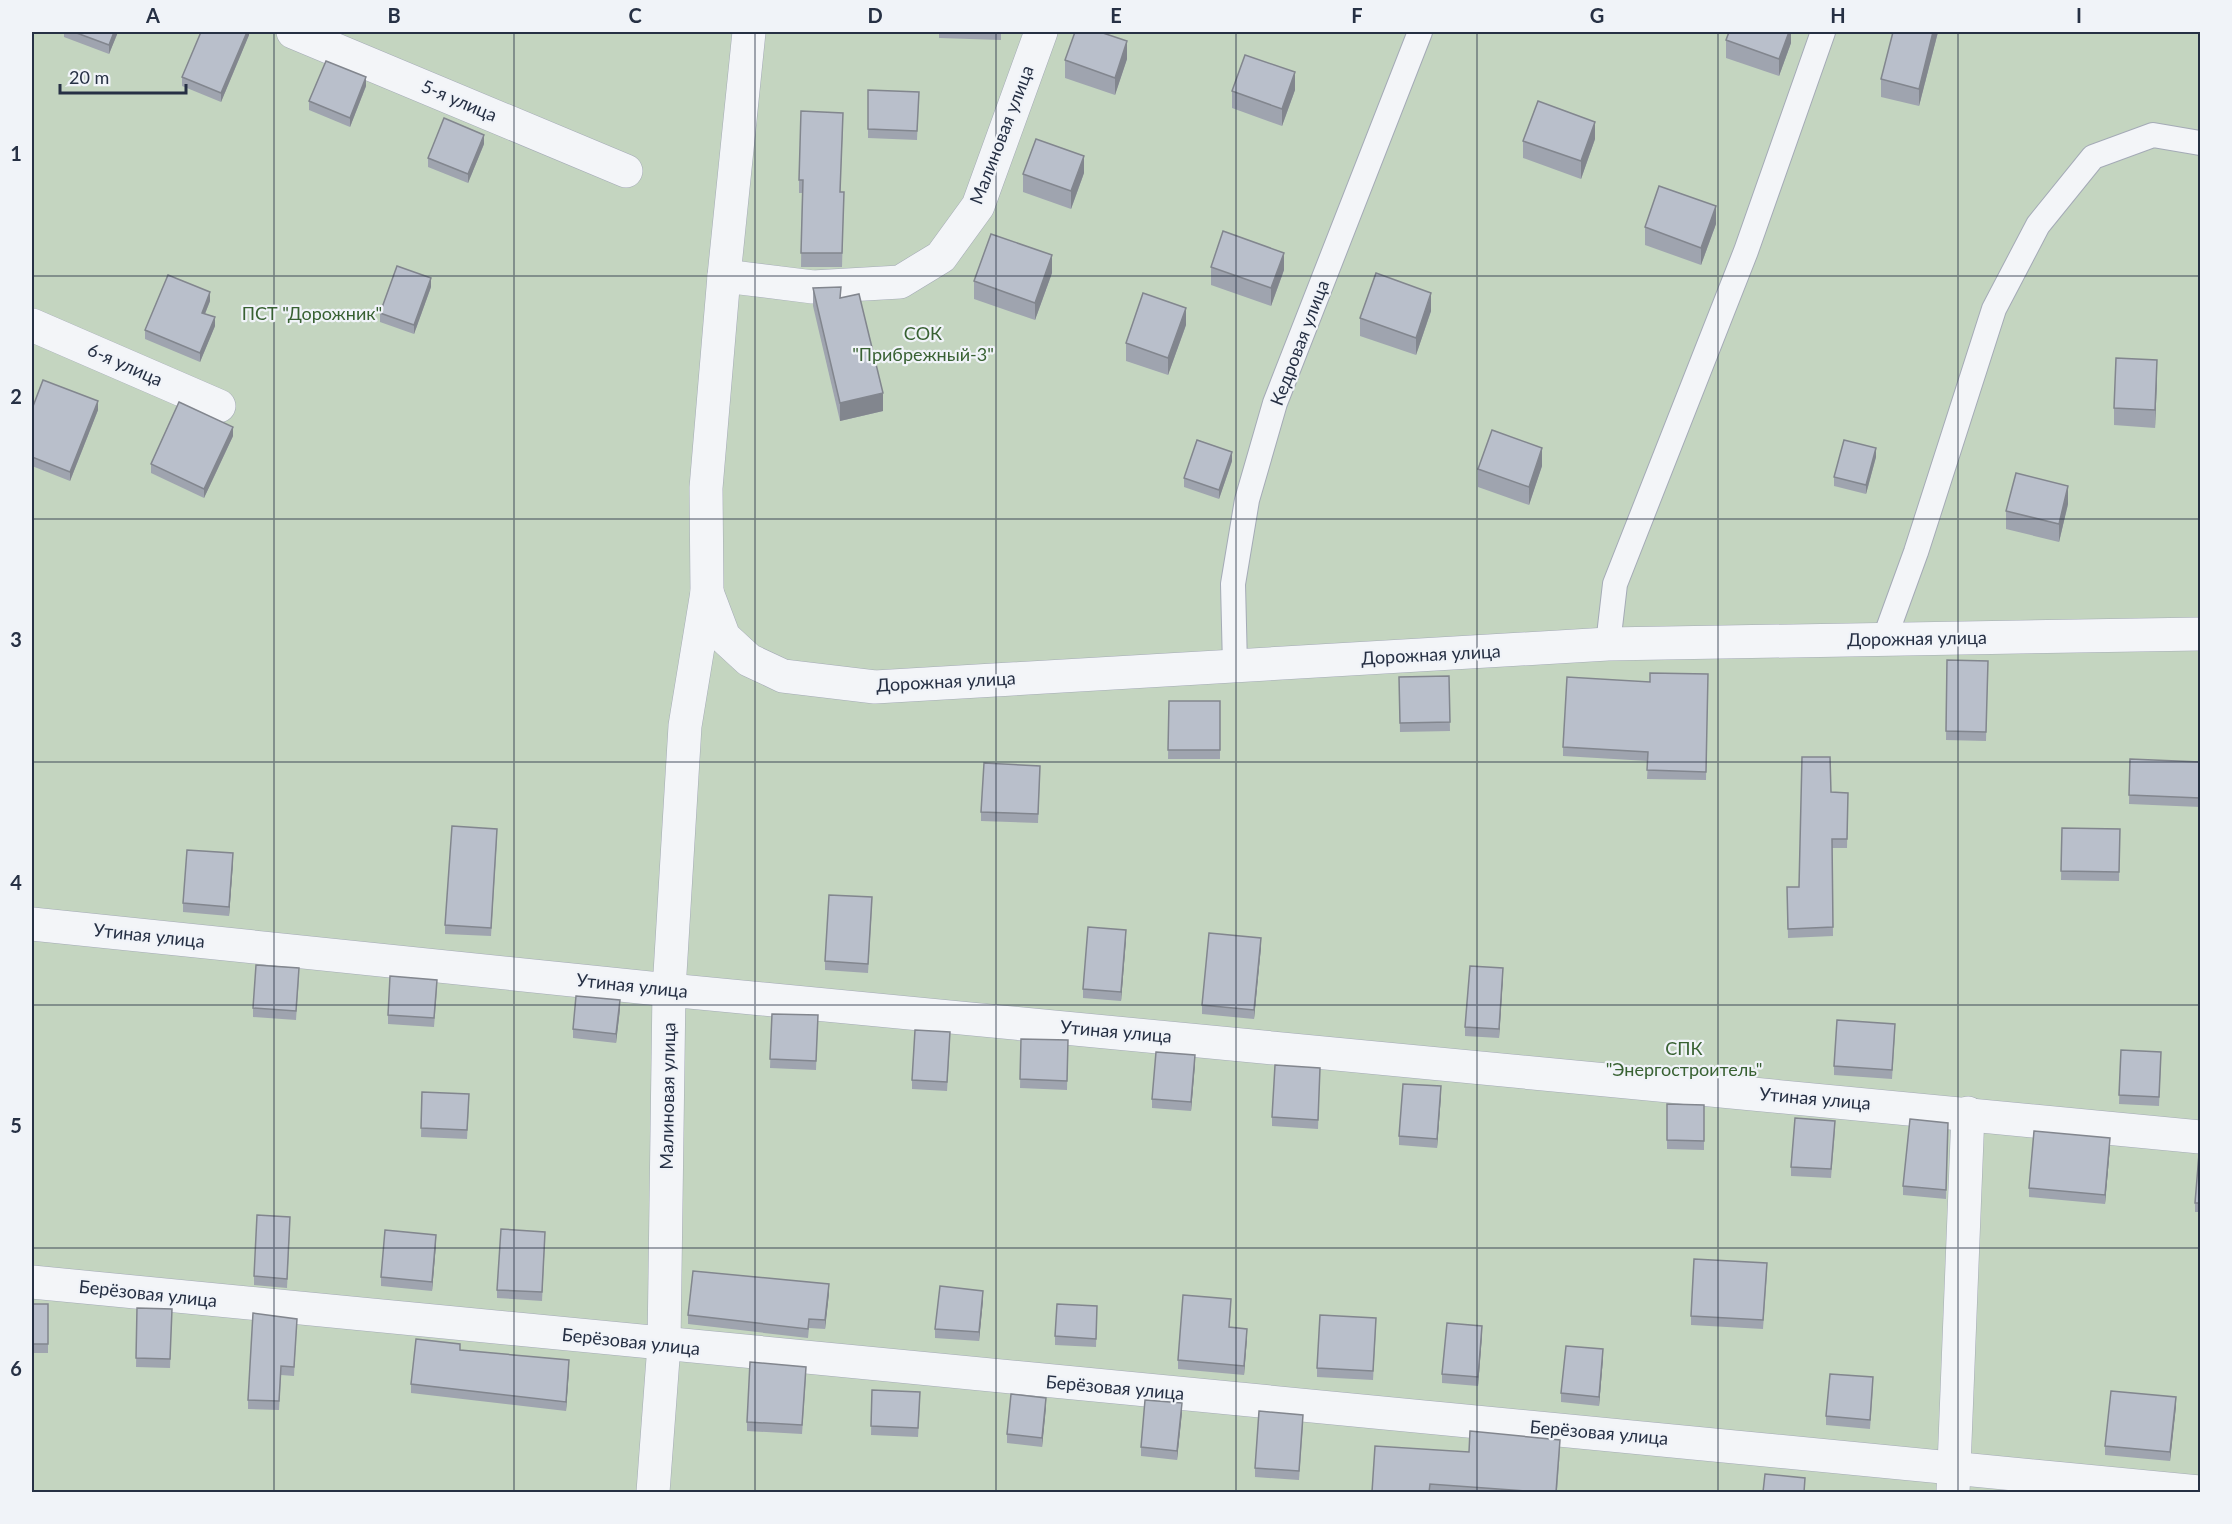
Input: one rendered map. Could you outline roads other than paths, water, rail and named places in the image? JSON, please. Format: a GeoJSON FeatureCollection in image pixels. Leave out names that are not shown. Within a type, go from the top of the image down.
{"type":"FeatureCollection","features":[{"type":"Feature","properties":{"kind":"street","name":"5-я улица"},"geometry":{"type":"LineString","coordinates":[[293,32],[626,171]]}},
{"type":"Feature","properties":{"kind":"street"},"geometry":{"type":"LineString","coordinates":[[707,592],[706,488],[724,276],[750,32]]}},
{"type":"Feature","properties":{"kind":"street","name":"Малиновая улица"},"geometry":{"type":"LineString","coordinates":[[724,276],[813,286],[900,282],[941,257],[978,206],[1041,32]]}},
{"type":"Feature","properties":{"kind":"street","name":"6-я улица"},"geometry":{"type":"LineString","coordinates":[[32,324],[219,406]]}},
{"type":"Feature","properties":{"kind":"street","name":"Малиновая улица"},"geometry":{"type":"LineString","coordinates":[[652,1492],[664,1345],[669,990],[685,726],[707,592]]}},
{"type":"Feature","properties":{"kind":"street","name":"Дорожная улица"},"geometry":{"type":"LineString","coordinates":[[707,592],[724,638],[749,660],[783,676],[821,683],[875,687],[1608,644],[2200,634]]}},
{"type":"Feature","properties":{"kind":"street","name":"Утиная улица"},"geometry":{"type":"LineString","coordinates":[[32,924],[669,990],[2200,1137]]}},
{"type":"Feature","properties":{"kind":"street"},"geometry":{"type":"LineString","coordinates":[[1954,1480],[1968,1113]]}},
{"type":"Feature","properties":{"kind":"street","name":"Берёзовая улица"},"geometry":{"type":"LineString","coordinates":[[32,1282],[664,1345],[1954,1480],[2199,1492]]}},
{"type":"Feature","properties":{"kind":"lane","name":"Кедровая улица"},"geometry":{"type":"LineString","coordinates":[[1235,666],[1233,584],[1247,500],[1275,403],[1420,32]]}},
{"type":"Feature","properties":{"kind":"lane"},"geometry":{"type":"LineString","coordinates":[[1608,644],[1615,584],[1746,250],[1823,32]]}},
{"type":"Feature","properties":{"kind":"lane"},"geometry":{"type":"LineString","coordinates":[[1884,640],[1916,552],[1994,309],[2038,225],[2093,157],[2153,135],[2200,143]]}},
{"type":"Feature","properties":{"kind":"park label","name":"ПСТ \"Дорожник\""},"geometry":{"type":"Point","coordinates":[312,314]}},
{"type":"Feature","properties":{"kind":"park label","name":"СОК \"Прибрежный-3\""},"geometry":{"type":"Point","coordinates":[923,344]}},
{"type":"Feature","properties":{"kind":"park label","name":"СПК \"Энергостроитель\""},"geometry":{"type":"Point","coordinates":[1684,1059]}}]}
